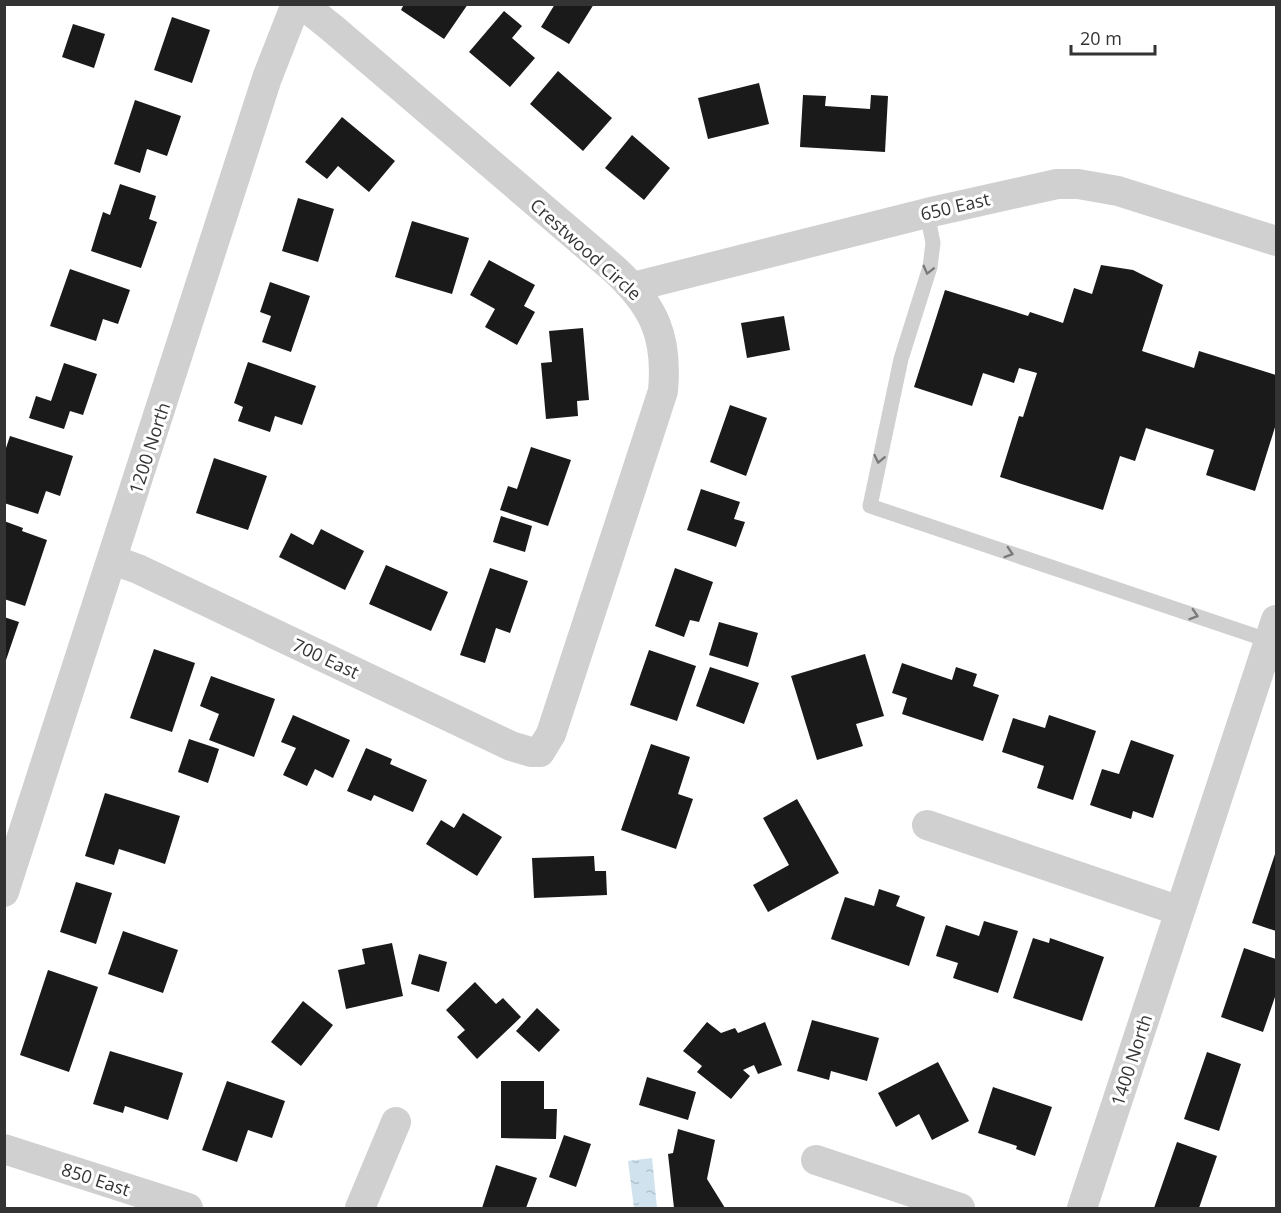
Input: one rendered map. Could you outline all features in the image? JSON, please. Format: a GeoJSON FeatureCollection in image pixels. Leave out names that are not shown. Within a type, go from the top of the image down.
{"type":"FeatureCollection","features":[{"type":"Feature","properties":{"kind":"street","name":"1200 North"},"geometry":{"type":"LineString","coordinates":[[4,892],[267,78],[296,4]]}},
{"type":"Feature","properties":{"kind":"street","name":"Crestwood Circle"},"geometry":{"type":"LineString","coordinates":[[302,4],[633,288],[647,305],[657,323],[663,344],[665,366],[663,391],[555,724],[540,752]]}},
{"type":"Feature","properties":{"kind":"street","name":"650 East"},"geometry":{"type":"LineString","coordinates":[[633,288],[927,213],[1057,184],[1078,184],[1119,190],[1276,241]]}},
{"type":"Feature","properties":{"kind":"street","name":"700 East"},"geometry":{"type":"LineString","coordinates":[[113,560],[149,574],[511,746],[531,752],[540,752]]}},
{"type":"Feature","properties":{"kind":"street","name":"1400 North"},"geometry":{"type":"LineString","coordinates":[[1082,1209],[1273,630]]}},
{"type":"Feature","properties":{"kind":"street"},"geometry":{"type":"LineString","coordinates":[[927,825],[1180,911]]}},
{"type":"Feature","properties":{"kind":"street"},"geometry":{"type":"LineString","coordinates":[[360,1209],[396,1122]]}},
{"type":"Feature","properties":{"kind":"street","name":"850 East"},"geometry":{"type":"LineString","coordinates":[[4,1149],[188,1209]]}},
{"type":"Feature","properties":{"kind":"street"},"geometry":{"type":"LineString","coordinates":[[816,1160],[960,1209]]}},
{"type":"Feature","properties":{"kind":"lane"},"geometry":{"type":"LineString","coordinates":[[927,213],[933,243],[930,267],[902,359],[870,506],[1273,630]]}},
{"type":"Feature","properties":{"kind":"water"},"geometry":{"type":"Polygon","coordinates":[[[652,1158],[657,1208],[634,1208],[628,1161],[652,1158]]]}},
{"type":"Feature","properties":{"kind":"building"},"geometry":{"type":"Polygon","coordinates":[[[404,4],[468,4],[444,39],[401,10],[404,4]]]}},
{"type":"Feature","properties":{"kind":"building"},"geometry":{"type":"Polygon","coordinates":[[[555,4],[594,4],[569,44],[541,27],[555,4]]]}},
{"type":"Feature","properties":{"kind":"building"},"geometry":{"type":"Polygon","coordinates":[[[504,11],[522,26],[512,38],[535,58],[510,87],[469,52],[504,11]]]}},
{"type":"Feature","properties":{"kind":"building"},"geometry":{"type":"Polygon","coordinates":[[[172,17],[210,30],[192,83],[154,70],[172,17]]]}},
{"type":"Feature","properties":{"kind":"building"},"geometry":{"type":"Polygon","coordinates":[[[73,24],[105,34],[94,68],[62,57],[73,24]]]}},
{"type":"Feature","properties":{"kind":"building"},"geometry":{"type":"Polygon","coordinates":[[[558,71],[612,118],[583,151],[530,104],[558,71]]]}},
{"type":"Feature","properties":{"kind":"building"},"geometry":{"type":"Polygon","coordinates":[[[759,83],[769,124],[708,139],[698,98],[759,83]]]}},
{"type":"Feature","properties":{"kind":"building"},"geometry":{"type":"Polygon","coordinates":[[[803,95],[826,96],[825,106],[870,109],[871,95],[888,96],[885,152],[800,147],[803,95]]]}},
{"type":"Feature","properties":{"kind":"building"},"geometry":{"type":"Polygon","coordinates":[[[135,100],[181,116],[167,156],[147,149],[140,173],[114,164],[135,100]]]}},
{"type":"Feature","properties":{"kind":"building"},"geometry":{"type":"Polygon","coordinates":[[[342,117],[395,161],[369,192],[338,166],[327,179],[305,162],[342,117]]]}},
{"type":"Feature","properties":{"kind":"building"},"geometry":{"type":"Polygon","coordinates":[[[632,135],[670,168],[644,200],[605,168],[632,135]]]}},
{"type":"Feature","properties":{"kind":"building"},"geometry":{"type":"Polygon","coordinates":[[[120,184],[156,196],[149,219],[157,222],[141,268],[91,251],[103,212],[110,215],[120,184]]]}},
{"type":"Feature","properties":{"kind":"building"},"geometry":{"type":"Polygon","coordinates":[[[298,198],[334,209],[318,262],[282,251],[298,198]]]}},
{"type":"Feature","properties":{"kind":"building"},"geometry":{"type":"Polygon","coordinates":[[[412,221],[469,238],[452,294],[395,277],[412,221]]]}},
{"type":"Feature","properties":{"kind":"building"},"geometry":{"type":"Polygon","coordinates":[[[489,260],[535,285],[524,306],[535,312],[517,345],[485,327],[495,309],[470,295],[489,260]]]}},
{"type":"Feature","properties":{"kind":"building"},"geometry":{"type":"Polygon","coordinates":[[[1101,265],[1133,270],[1163,285],[1142,351],[1194,368],[1199,351],[1276,375],[1276,424],[1255,491],[1206,475],[1214,450],[1146,428],[1135,461],[1120,456],[1103,510],[1000,477],[1019,416],[1023,417],[1037,373],[1019,368],[1014,383],[983,373],[972,406],[914,387],[945,290],[1028,316],[1030,312],[1063,323],[1074,288],[1092,294],[1101,265]]]}},
{"type":"Feature","properties":{"kind":"building"},"geometry":{"type":"Polygon","coordinates":[[[70,269],[130,290],[118,324],[103,319],[96,341],[50,326],[70,269]]]}},
{"type":"Feature","properties":{"kind":"building"},"geometry":{"type":"Polygon","coordinates":[[[270,282],[310,296],[291,352],[262,342],[271,316],[260,312],[270,282]]]}},
{"type":"Feature","properties":{"kind":"building"},"geometry":{"type":"Polygon","coordinates":[[[784,316],[790,350],[747,358],[741,323],[784,316]]]}},
{"type":"Feature","properties":{"kind":"building"},"geometry":{"type":"Polygon","coordinates":[[[583,328],[589,400],[577,401],[578,416],[546,419],[541,363],[552,362],[549,331],[583,328]]]}},
{"type":"Feature","properties":{"kind":"building"},"geometry":{"type":"Polygon","coordinates":[[[248,362],[316,386],[302,425],[275,416],[270,432],[238,421],[243,407],[234,403],[248,362]]]}},
{"type":"Feature","properties":{"kind":"building"},"geometry":{"type":"Polygon","coordinates":[[[64,363],[97,374],[83,415],[70,411],[64,429],[29,418],[36,396],[51,401],[64,363]]]}},
{"type":"Feature","properties":{"kind":"building"},"geometry":{"type":"Polygon","coordinates":[[[730,405],[767,418],[746,476],[710,462],[730,405]]]}},
{"type":"Feature","properties":{"kind":"building"},"geometry":{"type":"Polygon","coordinates":[[[10,436],[73,456],[60,496],[46,491],[38,514],[4,503],[4,454],[10,436]]]}},
{"type":"Feature","properties":{"kind":"building"},"geometry":{"type":"Polygon","coordinates":[[[531,447],[571,460],[548,526],[500,510],[508,486],[517,489],[531,447]]]}},
{"type":"Feature","properties":{"kind":"building"},"geometry":{"type":"Polygon","coordinates":[[[214,458],[267,476],[248,530],[196,513],[214,458]]]}},
{"type":"Feature","properties":{"kind":"building"},"geometry":{"type":"Polygon","coordinates":[[[701,489],[740,502],[734,519],[745,522],[736,547],[687,530],[701,489]]]}},
{"type":"Feature","properties":{"kind":"building"},"geometry":{"type":"Polygon","coordinates":[[[501,516],[532,526],[525,552],[493,542],[501,516]]]}},
{"type":"Feature","properties":{"kind":"building"},"geometry":{"type":"Polygon","coordinates":[[[4,521],[23,528],[22,531],[47,540],[25,606],[4,599],[4,521]]]}},
{"type":"Feature","properties":{"kind":"building"},"geometry":{"type":"Polygon","coordinates":[[[321,529],[364,551],[345,590],[279,557],[291,533],[313,545],[321,529]]]}},
{"type":"Feature","properties":{"kind":"building"},"geometry":{"type":"Polygon","coordinates":[[[386,565],[448,592],[431,631],[369,604],[386,565]]]}},
{"type":"Feature","properties":{"kind":"building"},"geometry":{"type":"Polygon","coordinates":[[[490,568],[528,581],[510,633],[496,628],[485,663],[460,655],[490,568]]]}},
{"type":"Feature","properties":{"kind":"building"},"geometry":{"type":"Polygon","coordinates":[[[675,568],[713,582],[699,622],[690,620],[684,637],[655,626],[675,568]]]}},
{"type":"Feature","properties":{"kind":"building"},"geometry":{"type":"Polygon","coordinates":[[[4,617],[19,622],[5,663],[4,663],[4,617]]]}},
{"type":"Feature","properties":{"kind":"building"},"geometry":{"type":"Polygon","coordinates":[[[719,622],[758,633],[748,667],[709,655],[719,622]]]}},
{"type":"Feature","properties":{"kind":"building"},"geometry":{"type":"Polygon","coordinates":[[[154,649],[195,663],[172,732],[130,718],[154,649]]]}},
{"type":"Feature","properties":{"kind":"building"},"geometry":{"type":"Polygon","coordinates":[[[649,650],[696,666],[677,721],[630,705],[649,650]]]}},
{"type":"Feature","properties":{"kind":"building"},"geometry":{"type":"Polygon","coordinates":[[[865,654],[884,716],[856,724],[863,746],[817,760],[791,676],[865,654]]]}},
{"type":"Feature","properties":{"kind":"building"},"geometry":{"type":"Polygon","coordinates":[[[902,663],[952,680],[956,667],[977,674],[973,686],[999,695],[983,741],[902,714],[907,698],[892,693],[902,663]]]}},
{"type":"Feature","properties":{"kind":"building"},"geometry":{"type":"Polygon","coordinates":[[[710,667],[759,683],[744,724],[696,706],[710,667]]]}},
{"type":"Feature","properties":{"kind":"building"},"geometry":{"type":"Polygon","coordinates":[[[211,676],[275,699],[254,757],[209,740],[219,714],[200,706],[211,676]]]}},
{"type":"Feature","properties":{"kind":"building"},"geometry":{"type":"Polygon","coordinates":[[[293,715],[350,740],[333,778],[315,769],[307,786],[283,775],[296,748],[281,742],[293,715]]]}},
{"type":"Feature","properties":{"kind":"building"},"geometry":{"type":"Polygon","coordinates":[[[1049,715],[1096,731],[1073,800],[1037,788],[1044,766],[1002,752],[1013,718],[1045,728],[1049,715]]]}},
{"type":"Feature","properties":{"kind":"building"},"geometry":{"type":"Polygon","coordinates":[[[189,739],[219,749],[208,783],[178,772],[189,739]]]}},
{"type":"Feature","properties":{"kind":"building"},"geometry":{"type":"Polygon","coordinates":[[[1131,740],[1174,755],[1153,818],[1133,811],[1131,819],[1090,805],[1102,769],[1119,774],[1131,740]]]}},
{"type":"Feature","properties":{"kind":"building"},"geometry":{"type":"Polygon","coordinates":[[[651,744],[690,757],[678,794],[693,799],[676,849],[621,830],[651,744]]]}},
{"type":"Feature","properties":{"kind":"building"},"geometry":{"type":"Polygon","coordinates":[[[366,748],[392,759],[390,764],[427,780],[413,812],[374,795],[371,801],[347,791],[366,748]]]}},
{"type":"Feature","properties":{"kind":"building"},"geometry":{"type":"Polygon","coordinates":[[[105,793],[180,816],[165,864],[119,849],[114,865],[85,856],[105,793]]]}},
{"type":"Feature","properties":{"kind":"building"},"geometry":{"type":"Polygon","coordinates":[[[797,799],[839,873],[768,912],[753,885],[789,865],[763,818],[797,799]]]}},
{"type":"Feature","properties":{"kind":"building"},"geometry":{"type":"Polygon","coordinates":[[[463,813],[502,837],[477,876],[426,844],[441,820],[454,828],[463,813]]]}},
{"type":"Feature","properties":{"kind":"building"},"geometry":{"type":"Polygon","coordinates":[[[1276,851],[1276,931],[1252,923],[1276,851]]]}},
{"type":"Feature","properties":{"kind":"building"},"geometry":{"type":"Polygon","coordinates":[[[594,856],[595,871],[606,871],[607,895],[534,898],[532,858],[594,856]]]}},
{"type":"Feature","properties":{"kind":"building"},"geometry":{"type":"Polygon","coordinates":[[[76,882],[112,893],[96,944],[60,932],[76,882]]]}},
{"type":"Feature","properties":{"kind":"building"},"geometry":{"type":"Polygon","coordinates":[[[879,889],[900,896],[896,906],[925,917],[909,966],[831,939],[845,897],[874,906],[879,889]]]}},
{"type":"Feature","properties":{"kind":"building"},"geometry":{"type":"Polygon","coordinates":[[[984,921],[1018,931],[998,993],[953,978],[958,963],[936,956],[946,925],[979,936],[984,921]]]}},
{"type":"Feature","properties":{"kind":"building"},"geometry":{"type":"Polygon","coordinates":[[[123,931],[178,950],[163,993],[108,974],[123,931]]]}},
{"type":"Feature","properties":{"kind":"building"},"geometry":{"type":"Polygon","coordinates":[[[1033,938],[1049,943],[1050,938],[1104,957],[1082,1021],[1013,998],[1033,938]]]}},
{"type":"Feature","properties":{"kind":"building"},"geometry":{"type":"Polygon","coordinates":[[[392,943],[403,996],[346,1009],[338,970],[365,964],[362,949],[392,943]]]}},
{"type":"Feature","properties":{"kind":"building"},"geometry":{"type":"Polygon","coordinates":[[[1244,948],[1276,959],[1276,994],[1263,1032],[1221,1017],[1244,948]]]}},
{"type":"Feature","properties":{"kind":"building"},"geometry":{"type":"Polygon","coordinates":[[[419,954],[447,962],[439,992],[411,984],[419,954]]]}},
{"type":"Feature","properties":{"kind":"building"},"geometry":{"type":"Polygon","coordinates":[[[48,970],[98,987],[69,1072],[20,1055],[48,970]]]}},
{"type":"Feature","properties":{"kind":"building"},"geometry":{"type":"Polygon","coordinates":[[[475,982],[496,1004],[503,998],[521,1017],[477,1059],[457,1037],[465,1030],[446,1010],[475,982]]]}},
{"type":"Feature","properties":{"kind":"building"},"geometry":{"type":"Polygon","coordinates":[[[303,1001],[333,1025],[301,1066],[271,1042],[303,1001]]]}},
{"type":"Feature","properties":{"kind":"building"},"geometry":{"type":"Polygon","coordinates":[[[537,1008],[560,1030],[539,1052],[516,1031],[537,1008]]]}},
{"type":"Feature","properties":{"kind":"building"},"geometry":{"type":"Polygon","coordinates":[[[812,1020],[879,1038],[867,1081],[831,1071],[829,1080],[797,1071],[812,1020]]]}},
{"type":"Feature","properties":{"kind":"building"},"geometry":{"type":"Polygon","coordinates":[[[707,1022],[721,1033],[735,1028],[738,1033],[765,1022],[782,1065],[758,1074],[754,1065],[743,1070],[750,1076],[731,1099],[697,1072],[702,1066],[683,1051],[707,1022]]]}},
{"type":"Feature","properties":{"kind":"building"},"geometry":{"type":"Polygon","coordinates":[[[110,1051],[183,1073],[168,1120],[125,1106],[123,1113],[93,1104],[110,1051]]]}},
{"type":"Feature","properties":{"kind":"building"},"geometry":{"type":"Polygon","coordinates":[[[1207,1052],[1241,1064],[1219,1131],[1184,1119],[1207,1052]]]}},
{"type":"Feature","properties":{"kind":"building"},"geometry":{"type":"Polygon","coordinates":[[[938,1062],[969,1121],[932,1140],[919,1114],[896,1127],[878,1093],[938,1062]]]}},
{"type":"Feature","properties":{"kind":"building"},"geometry":{"type":"Polygon","coordinates":[[[647,1077],[696,1092],[688,1120],[639,1105],[647,1077]]]}},
{"type":"Feature","properties":{"kind":"building"},"geometry":{"type":"Polygon","coordinates":[[[227,1081],[285,1101],[272,1138],[248,1130],[237,1162],[202,1150],[227,1081]]]}},
{"type":"Feature","properties":{"kind":"building"},"geometry":{"type":"Polygon","coordinates":[[[501,1081],[544,1081],[544,1109],[557,1109],[556,1139],[501,1138],[501,1081]]]}},
{"type":"Feature","properties":{"kind":"building"},"geometry":{"type":"Polygon","coordinates":[[[993,1087],[1052,1107],[1035,1156],[1016,1149],[1017,1146],[978,1133],[993,1087]]]}},
{"type":"Feature","properties":{"kind":"building"},"geometry":{"type":"Polygon","coordinates":[[[678,1129],[715,1140],[707,1179],[725,1208],[674,1208],[668,1154],[673,1153],[678,1129]]]}},
{"type":"Feature","properties":{"kind":"building"},"geometry":{"type":"Polygon","coordinates":[[[564,1135],[591,1144],[576,1187],[549,1177],[564,1135]]]}},
{"type":"Feature","properties":{"kind":"building"},"geometry":{"type":"Polygon","coordinates":[[[1177,1142],[1217,1156],[1199,1208],[1154,1208],[1177,1142]]]}},
{"type":"Feature","properties":{"kind":"building"},"geometry":{"type":"Polygon","coordinates":[[[496,1165],[537,1178],[526,1208],[482,1208],[496,1165]]]}}]}
